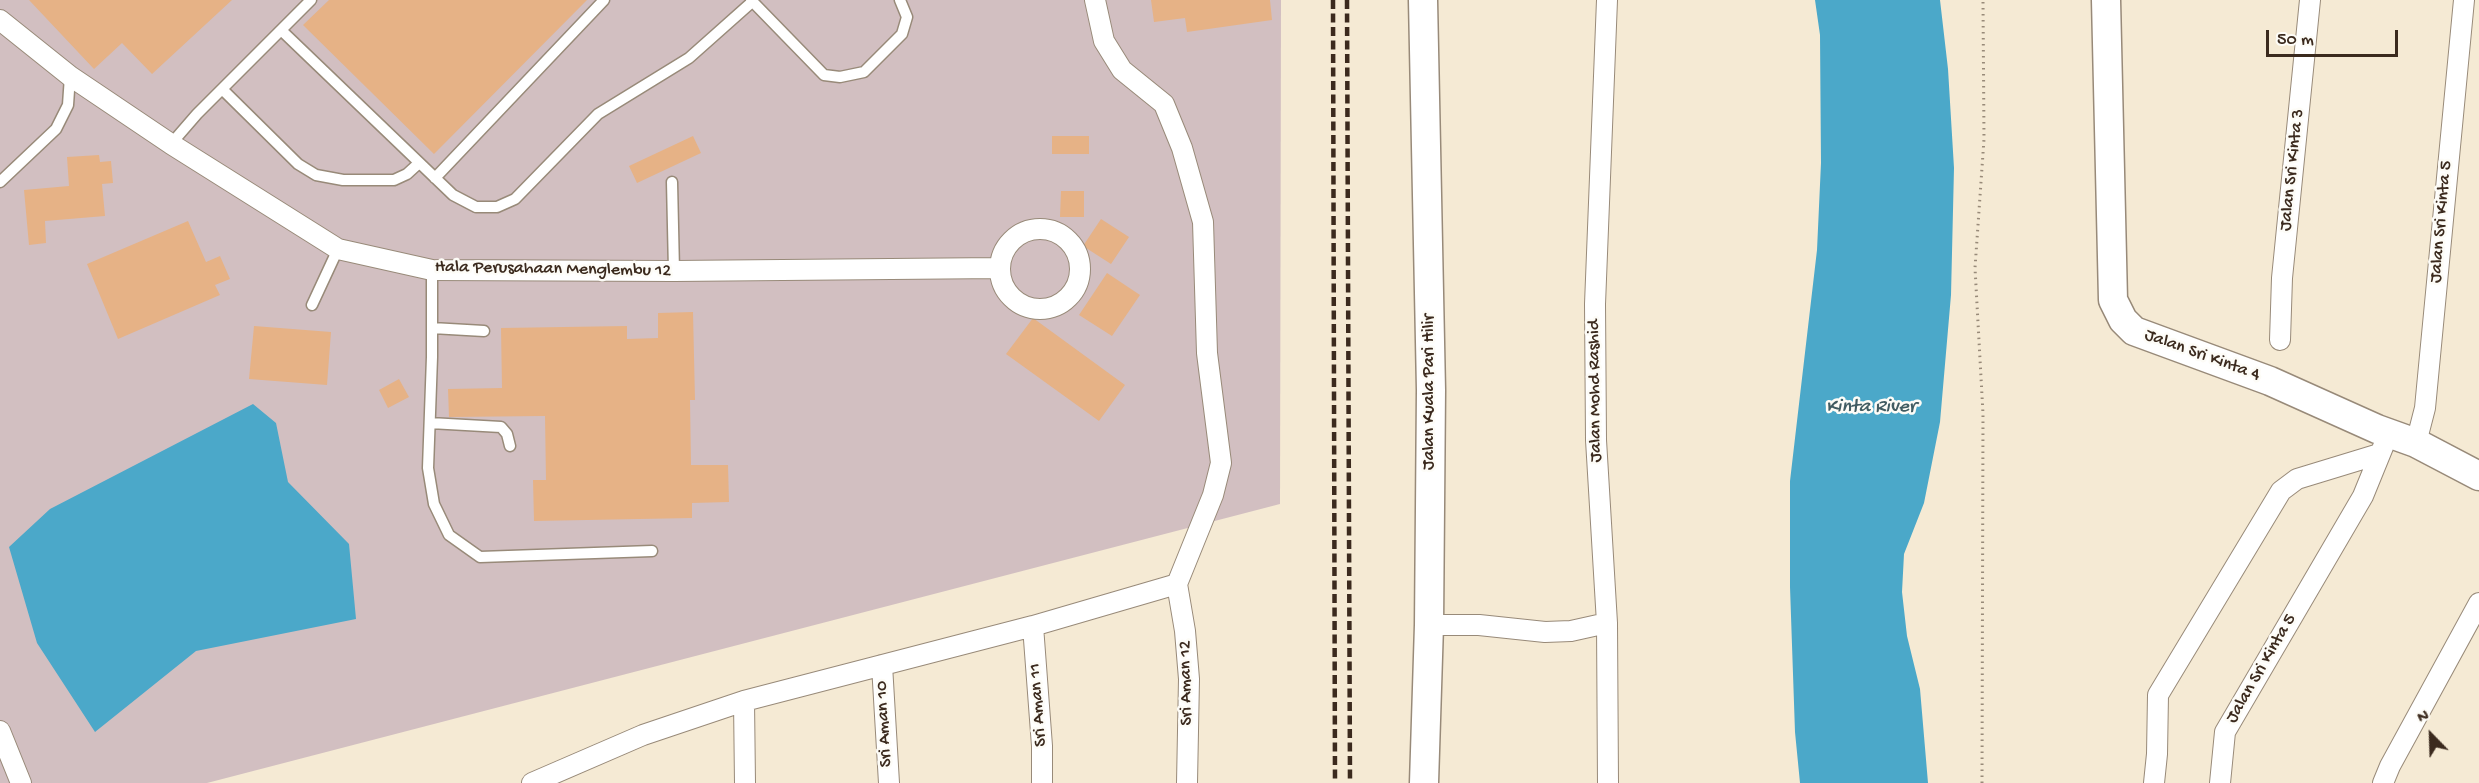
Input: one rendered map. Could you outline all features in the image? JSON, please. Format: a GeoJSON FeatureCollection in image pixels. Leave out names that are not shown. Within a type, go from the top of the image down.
{"type":"FeatureCollection","features":[{"type":"Feature","properties":{"kind":"street"},"geometry":{"type":"LineString","coordinates":[[532,783],[643,735],[744,701],[1033,626],[1177,584],[1213,495],[1221,463],[1207,353],[1203,222],[1182,148],[1164,104],[1122,70],[1104,41],[1095,0]]}},
{"type":"Feature","properties":{"kind":"street","name":"Jalan Kuala Pari Hilir"},"geometry":{"type":"LineString","coordinates":[[1423,0],[1431,390],[1430,625],[1424,783]]}},
{"type":"Feature","properties":{"kind":"street","name":"Jalan Mohd Rashid"},"geometry":{"type":"LineString","coordinates":[[1607,0],[1594,304],[1596,440],[1607,624],[1608,783]]}},
{"type":"Feature","properties":{"kind":"street","name":"Jalan Sri Kinta 4"},"geometry":{"type":"LineString","coordinates":[[2106,0],[2113,300],[2123,320],[2134,331],[2270,381],[2395,444],[2479,476]]}},
{"type":"Feature","properties":{"kind":"street","name":"Jalan Sri Kinta 3"},"geometry":{"type":"LineString","coordinates":[[2280,340],[2282,278],[2310,0]]}},
{"type":"Feature","properties":{"kind":"street","name":"Jalan Sri Kinta 5"},"geometry":{"type":"LineString","coordinates":[[2220,783],[2225,732],[2395,444],[2425,408],[2464,0]]}},
{"type":"Feature","properties":{"kind":"street","name":"Hala Perusahaan Menglembu 12"},"geometry":{"type":"LineString","coordinates":[[0,20],[70,76],[171,144],[338,249],[432,270],[674,271],[999,268]]}},
{"type":"Feature","properties":{"kind":"street"},"geometry":{"type":"LineString","coordinates":[[1041,229],[1062,235],[1076,250],[1081,270],[1074,291],[1059,305],[1039,310],[1018,304],[1004,288],[999,268],[1005,248],[1021,234],[1041,229]]}},
{"type":"Feature","properties":{"kind":"street"},"geometry":{"type":"LineString","coordinates":[[2154,783],[2158,695],[2281,491],[2297,479],[2395,444]]}},
{"type":"Feature","properties":{"kind":"street","name":"Sri Aman 12"},"geometry":{"type":"LineString","coordinates":[[1177,584],[1185,631],[1188,679],[1187,783]]}},
{"type":"Feature","properties":{"kind":"street"},"geometry":{"type":"LineString","coordinates":[[2383,783],[2390,766],[2479,603]]}},
{"type":"Feature","properties":{"kind":"street"},"geometry":{"type":"LineString","coordinates":[[1430,625],[1479,625],[1545,632],[1571,631],[1607,624]]}},
{"type":"Feature","properties":{"kind":"street","name":"Sri Aman 11"},"geometry":{"type":"LineString","coordinates":[[1033,626],[1042,746],[1042,783]]}},
{"type":"Feature","properties":{"kind":"street","name":"Sri Aman 10"},"geometry":{"type":"LineString","coordinates":[[882,665],[889,783]]}},
{"type":"Feature","properties":{"kind":"street"},"geometry":{"type":"LineString","coordinates":[[744,701],[745,783]]}},
{"type":"Feature","properties":{"kind":"street"},"geometry":{"type":"LineString","coordinates":[[0,731],[21,783]]}},
{"type":"Feature","properties":{"kind":"lane"},"geometry":{"type":"LineString","coordinates":[[171,144],[311,0]]}},
{"type":"Feature","properties":{"kind":"lane"},"geometry":{"type":"LineString","coordinates":[[435,178],[604,0]]}},
{"type":"Feature","properties":{"kind":"lane"},"geometry":{"type":"LineString","coordinates":[[281,30],[453,195],[476,207],[497,207],[514,199],[598,114],[689,58],[752,1],[824,75],[840,77],[864,72],[902,34],[907,17],[900,0]]}},
{"type":"Feature","properties":{"kind":"lane"},"geometry":{"type":"LineString","coordinates":[[0,182],[56,129],[68,105],[70,76]]}},
{"type":"Feature","properties":{"kind":"lane"},"geometry":{"type":"LineString","coordinates":[[222,89],[298,164],[316,175],[343,180],[394,180],[419,163]]}},
{"type":"Feature","properties":{"kind":"lane"},"geometry":{"type":"LineString","coordinates":[[672,182],[674,271]]}},
{"type":"Feature","properties":{"kind":"lane"},"geometry":{"type":"LineString","coordinates":[[312,305],[338,249]]}},
{"type":"Feature","properties":{"kind":"lane"},"geometry":{"type":"LineString","coordinates":[[432,270],[428,468],[434,504],[449,535],[480,556],[652,551]]}},
{"type":"Feature","properties":{"kind":"lane"},"geometry":{"type":"LineString","coordinates":[[432,328],[484,331]]}},
{"type":"Feature","properties":{"kind":"lane"},"geometry":{"type":"LineString","coordinates":[[430,423],[501,427],[507,434],[510,446]]}},
{"type":"Feature","properties":{"kind":"path"},"geometry":{"type":"LineString","coordinates":[[1982,783],[1983,414],[1975,268],[1984,139],[1983,0]]}},
{"type":"Feature","properties":{"kind":"shaded area"},"geometry":{"type":"Polygon","coordinates":[[[0,0],[1281,0],[1280,504],[207,783],[0,783],[0,0]]]}},
{"type":"Feature","properties":{"kind":"water","name":"Kinta River"},"geometry":{"type":"Polygon","coordinates":[[[1815,0],[1940,0],[1948,69],[1954,168],[1951,295],[1940,422],[1924,503],[1904,554],[1902,592],[1907,636],[1920,689],[1928,783],[1800,783],[1795,732],[1790,587],[1790,481],[1817,250],[1821,163],[1820,35],[1815,0]]]}},
{"type":"Feature","properties":{"kind":"water"},"geometry":{"type":"Polygon","coordinates":[[[253,404],[276,423],[288,482],[349,544],[356,619],[196,651],[95,732],[37,643],[9,547],[50,509],[253,404]]]}},
{"type":"Feature","properties":{"kind":"building"},"geometry":{"type":"Polygon","coordinates":[[[29,0],[232,0],[152,74],[122,43],[94,69],[29,0]]]}},
{"type":"Feature","properties":{"kind":"building"},"geometry":{"type":"Polygon","coordinates":[[[329,0],[587,0],[434,154],[303,25],[329,0]]]}},
{"type":"Feature","properties":{"kind":"building"},"geometry":{"type":"Polygon","coordinates":[[[1151,0],[1270,0],[1272,20],[1187,32],[1185,18],[1154,22],[1151,0]]]}},
{"type":"Feature","properties":{"kind":"building"},"geometry":{"type":"Polygon","coordinates":[[[693,136],[701,153],[637,183],[629,166],[693,136]]]}},
{"type":"Feature","properties":{"kind":"building"},"geometry":{"type":"Polygon","coordinates":[[[1052,136],[1089,136],[1089,154],[1052,154],[1052,136]]]}},
{"type":"Feature","properties":{"kind":"building"},"geometry":{"type":"Polygon","coordinates":[[[99,155],[100,162],[111,161],[113,183],[102,184],[105,216],[45,221],[46,243],[29,245],[24,190],[69,186],[67,157],[99,155]]]}},
{"type":"Feature","properties":{"kind":"building"},"geometry":{"type":"Polygon","coordinates":[[[1061,191],[1084,191],[1084,217],[1060,217],[1061,191]]]}},
{"type":"Feature","properties":{"kind":"building"},"geometry":{"type":"Polygon","coordinates":[[[1101,219],[1129,237],[1111,264],[1083,246],[1101,219]]]}},
{"type":"Feature","properties":{"kind":"building"},"geometry":{"type":"Polygon","coordinates":[[[188,221],[206,262],[220,256],[230,279],[215,285],[220,295],[118,339],[87,264],[188,221]]]}},
{"type":"Feature","properties":{"kind":"building"},"geometry":{"type":"Polygon","coordinates":[[[1107,273],[1140,295],[1112,336],[1079,315],[1107,273]]]}},
{"type":"Feature","properties":{"kind":"building"},"geometry":{"type":"Polygon","coordinates":[[[693,312],[695,400],[690,400],[691,465],[728,465],[729,502],[692,503],[692,518],[534,521],[533,480],[546,480],[545,416],[449,417],[448,389],[502,388],[501,328],[627,326],[627,339],[658,338],[658,313],[693,312]]]}},
{"type":"Feature","properties":{"kind":"building"},"geometry":{"type":"Polygon","coordinates":[[[1033,318],[1125,385],[1099,421],[1006,354],[1033,318]]]}},
{"type":"Feature","properties":{"kind":"building"},"geometry":{"type":"Polygon","coordinates":[[[254,326],[331,332],[327,385],[249,379],[254,326]]]}},
{"type":"Feature","properties":{"kind":"building"},"geometry":{"type":"Polygon","coordinates":[[[399,379],[409,397],[388,408],[379,390],[399,379]]]}},
{"type":"Feature","properties":{"kind":"railway"},"geometry":{"type":"LineString","coordinates":[[1333,0],[1335,783]]}},
{"type":"Feature","properties":{"kind":"railway"},"geometry":{"type":"LineString","coordinates":[[1347,0],[1350,783]]}}]}
